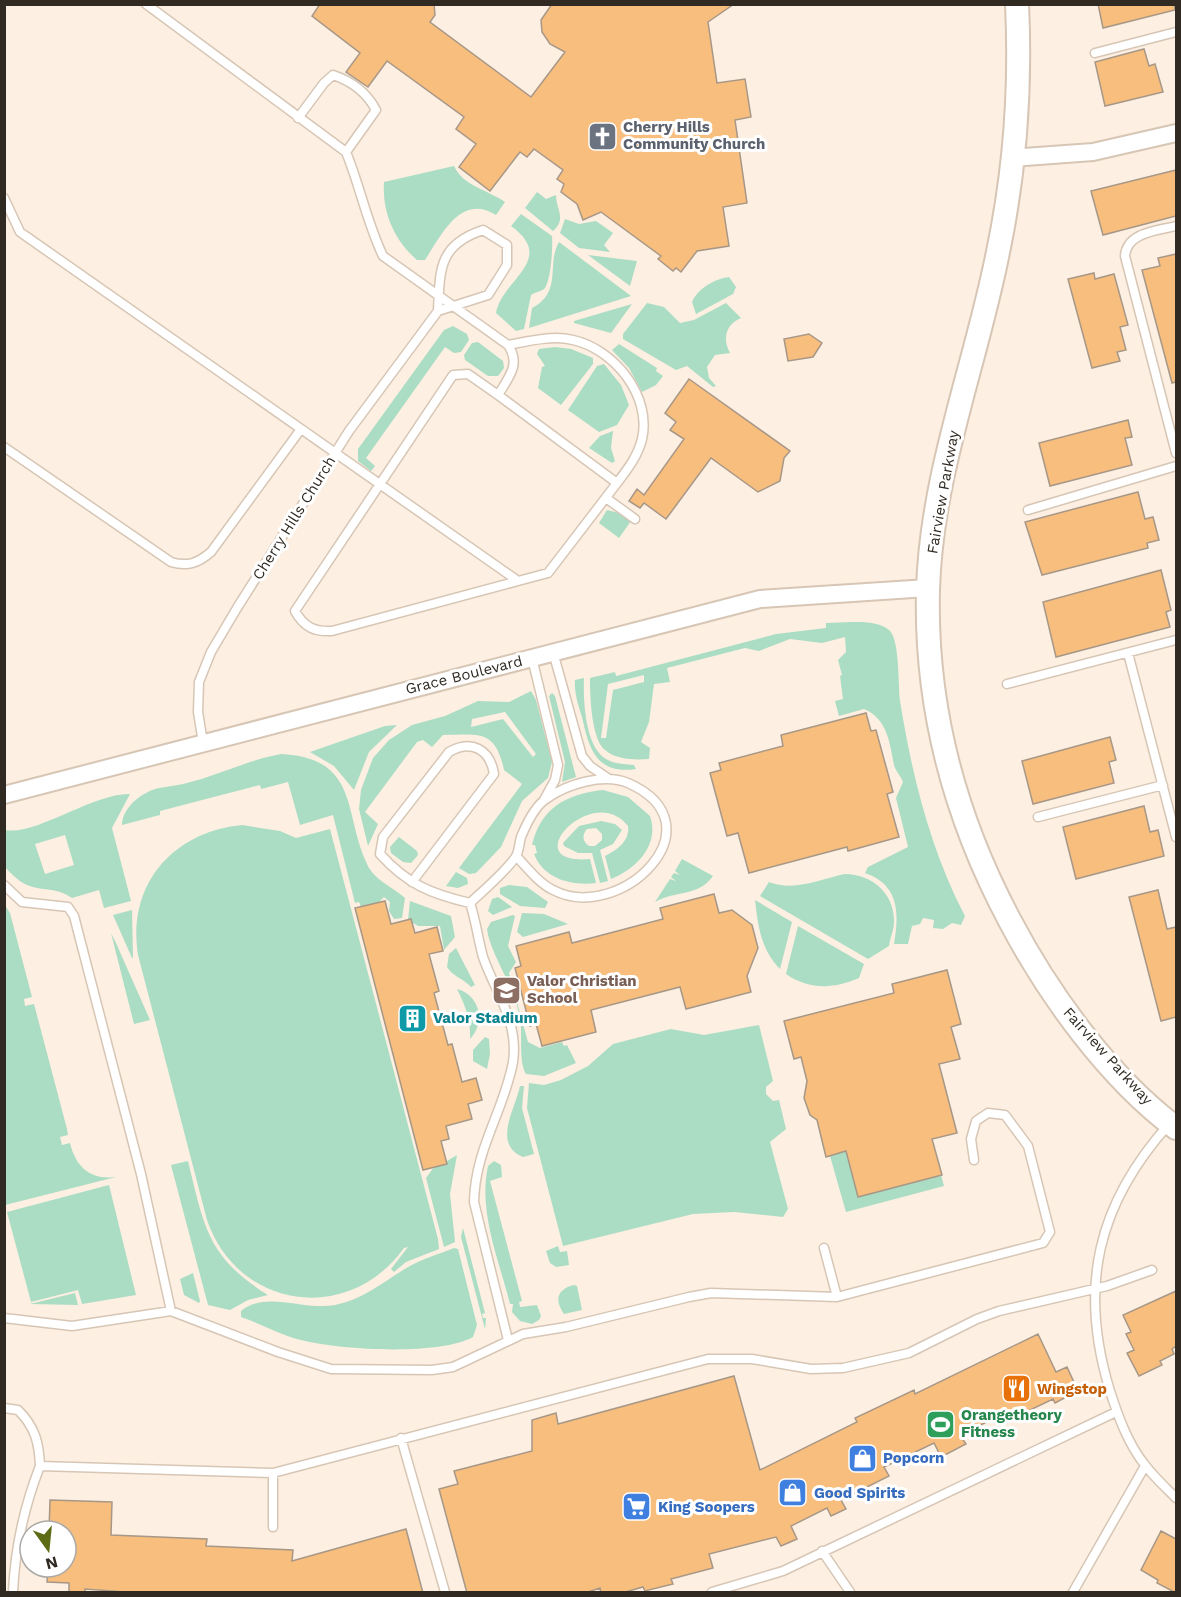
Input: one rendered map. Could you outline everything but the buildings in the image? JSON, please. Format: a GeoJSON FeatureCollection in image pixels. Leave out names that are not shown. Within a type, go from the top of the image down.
{"type":"FeatureCollection","features":[{"type":"Feature","properties":{"kind":"main road","name":"Fairview Parkway"},"geometry":{"type":"LineString","coordinates":[[1017,4],[1020,58],[1011,158],[998,251],[934,523],[928,588],[929,654],[937,712],[950,775],[966,827],[988,879],[1024,948],[1059,1000],[1130,1085],[1174,1122]]}},
{"type":"Feature","properties":{"kind":"street"},"geometry":{"type":"LineString","coordinates":[[1011,158],[1092,152],[1176,133]]}},
{"type":"Feature","properties":{"kind":"street","name":"Grace Boulevard"},"geometry":{"type":"LineString","coordinates":[[4,795],[760,599],[928,588]]}},
{"type":"Feature","properties":{"kind":"lane"},"geometry":{"type":"LineString","coordinates":[[146,4],[346,152],[360,185],[374,238],[383,256],[508,345],[515,355],[515,368],[498,395]]}},
{"type":"Feature","properties":{"kind":"lane"},"geometry":{"type":"LineString","coordinates":[[1095,52],[1176,32]]}},
{"type":"Feature","properties":{"kind":"lane"},"geometry":{"type":"LineString","coordinates":[[298,118],[324,83],[333,75],[344,79],[370,98],[376,110],[346,152]]}},
{"type":"Feature","properties":{"kind":"lane"},"geometry":{"type":"LineString","coordinates":[[4,198],[20,232],[518,581]]}},
{"type":"Feature","properties":{"kind":"lane"},"geometry":{"type":"LineString","coordinates":[[1176,226],[1134,237],[1126,245],[1125,256],[1176,453]]}},
{"type":"Feature","properties":{"kind":"lane"},"geometry":{"type":"LineString","coordinates":[[483,230],[507,245],[507,265],[488,295],[454,306],[438,311],[441,265],[462,237],[483,230]]}},
{"type":"Feature","properties":{"kind":"lane","name":"Cherry Hills Church"},"geometry":{"type":"LineString","coordinates":[[203,743],[198,712],[199,682],[211,652],[335,453],[438,311]]}},
{"type":"Feature","properties":{"kind":"lane"},"geometry":{"type":"LineString","coordinates":[[508,345],[549,338],[570,339],[585,343],[604,354],[624,372],[642,404],[644,422],[642,440],[634,460],[606,498],[548,573],[332,631],[319,632],[309,628],[295,611],[453,375],[468,374],[617,483]]}},
{"type":"Feature","properties":{"kind":"lane"},"geometry":{"type":"LineString","coordinates":[[4,447],[171,562],[182,565],[201,561],[211,552],[301,429]]}},
{"type":"Feature","properties":{"kind":"lane"},"geometry":{"type":"LineString","coordinates":[[1028,510],[1176,466]]}},
{"type":"Feature","properties":{"kind":"lane"},"geometry":{"type":"LineString","coordinates":[[606,498],[635,519]]}},
{"type":"Feature","properties":{"kind":"lane"},"geometry":{"type":"LineString","coordinates":[[1007,684],[1176,640]]}},
{"type":"Feature","properties":{"kind":"lane"},"geometry":{"type":"LineString","coordinates":[[517,857],[539,880],[554,890],[573,897],[607,893],[624,887],[651,869],[661,856],[665,840],[664,816],[660,805],[639,788],[609,779],[590,766],[582,756],[553,652]]}},
{"type":"Feature","properties":{"kind":"lane"},"geometry":{"type":"LineString","coordinates":[[1128,652],[1176,837]]}},
{"type":"Feature","properties":{"kind":"lane"},"geometry":{"type":"LineString","coordinates":[[470,903],[517,857],[525,830],[555,780],[558,765],[532,658]]}},
{"type":"Feature","properties":{"kind":"lane"},"geometry":{"type":"LineString","coordinates":[[412,882],[494,774],[492,764],[485,752],[475,747],[459,747],[448,752],[382,837],[380,854],[392,867],[412,882],[437,896],[470,903]]}},
{"type":"Feature","properties":{"kind":"lane"},"geometry":{"type":"LineString","coordinates":[[544,800],[576,785],[609,779]]}},
{"type":"Feature","properties":{"kind":"lane"},"geometry":{"type":"LineString","coordinates":[[1038,817],[1163,785]]}},
{"type":"Feature","properties":{"kind":"lane"},"geometry":{"type":"LineString","coordinates":[[4,885],[22,902],[68,907],[74,916],[141,1174],[171,1311]]}},
{"type":"Feature","properties":{"kind":"lane"},"geometry":{"type":"LineString","coordinates":[[470,903],[484,958],[511,1022],[513,1061],[478,1160],[474,1184],[474,1203],[508,1340]]}},
{"type":"Feature","properties":{"kind":"lane"},"geometry":{"type":"LineString","coordinates":[[4,1318],[72,1326],[171,1311],[307,1362],[340,1369],[453,1367],[523,1334],[566,1328],[711,1293],[837,1297],[1043,1243],[1050,1232],[1028,1146],[1005,1115],[988,1113],[975,1121],[971,1139],[974,1160]]}},
{"type":"Feature","properties":{"kind":"lane"},"geometry":{"type":"LineString","coordinates":[[1174,1122],[1132,1171],[1111,1212],[1093,1287],[1102,1363],[1116,1412],[1145,1466],[1176,1498]]}},
{"type":"Feature","properties":{"kind":"lane"},"geometry":{"type":"LineString","coordinates":[[824,1248],[837,1297]]}},
{"type":"Feature","properties":{"kind":"lane"},"geometry":{"type":"LineString","coordinates":[[40,1466],[273,1473],[708,1359],[752,1359],[811,1369],[843,1368],[909,1353],[977,1319],[999,1311],[1124,1281],[1152,1270]]}},
{"type":"Feature","properties":{"kind":"lane"},"geometry":{"type":"LineString","coordinates":[[4,1408],[18,1410],[34,1429],[39,1444],[40,1466],[24,1506],[15,1560],[13,1593]]}},
{"type":"Feature","properties":{"kind":"lane"},"geometry":{"type":"LineString","coordinates":[[712,1593],[783,1571],[1116,1412]]}},
{"type":"Feature","properties":{"kind":"lane"},"geometry":{"type":"LineString","coordinates":[[401,1438],[445,1593]]}},
{"type":"Feature","properties":{"kind":"lane"},"geometry":{"type":"LineString","coordinates":[[1073,1593],[1145,1466]]}},
{"type":"Feature","properties":{"kind":"lane"},"geometry":{"type":"LineString","coordinates":[[273,1473],[273,1527]]}},
{"type":"Feature","properties":{"kind":"lane"},"geometry":{"type":"LineString","coordinates":[[822,1551],[850,1593]]}},
{"type":"Feature","properties":{"kind":"green space"},"geometry":{"type":"Polygon","coordinates":[[[454,166],[458,173],[470,183],[505,202],[496,215],[484,210],[473,209],[463,213],[446,229],[425,260],[417,260],[402,244],[391,225],[385,204],[384,182],[454,166]]]}},
{"type":"Feature","properties":{"kind":"green space"},"geometry":{"type":"Polygon","coordinates":[[[537,192],[546,199],[556,195],[560,218],[553,231],[525,208],[537,192]]]}},
{"type":"Feature","properties":{"kind":"green space"},"geometry":{"type":"Polygon","coordinates":[[[521,214],[552,236],[552,247],[550,272],[546,285],[544,289],[531,295],[524,329],[516,331],[496,313],[500,301],[528,260],[529,249],[524,238],[511,226],[521,214]]]}},
{"type":"Feature","properties":{"kind":"green space"},"geometry":{"type":"Polygon","coordinates":[[[565,219],[579,224],[596,221],[613,233],[604,245],[610,252],[579,248],[560,233],[565,219]]]}},
{"type":"Feature","properties":{"kind":"green space"},"geometry":{"type":"Polygon","coordinates":[[[559,242],[631,296],[529,328],[532,308],[542,301],[551,286],[555,250],[559,242]]]}},
{"type":"Feature","properties":{"kind":"green space"},"geometry":{"type":"Polygon","coordinates":[[[588,255],[637,261],[630,286],[588,255]]]}},
{"type":"Feature","properties":{"kind":"green space"},"geometry":{"type":"Polygon","coordinates":[[[729,277],[736,287],[733,294],[696,314],[692,302],[698,292],[713,282],[729,277]]]}},
{"type":"Feature","properties":{"kind":"green space"},"geometry":{"type":"Polygon","coordinates":[[[647,303],[664,307],[680,323],[694,320],[726,303],[741,318],[732,324],[727,332],[726,342],[730,353],[715,355],[707,367],[709,378],[716,386],[713,387],[687,366],[676,370],[623,339],[623,334],[647,303]]]}},
{"type":"Feature","properties":{"kind":"green space"},"geometry":{"type":"Polygon","coordinates":[[[632,304],[611,333],[574,323],[574,321],[632,304]]]}},
{"type":"Feature","properties":{"kind":"green space"},"geometry":{"type":"Polygon","coordinates":[[[453,326],[467,334],[469,340],[461,352],[454,353],[445,347],[366,458],[375,466],[371,471],[358,461],[358,449],[444,330],[453,326]]]}},
{"type":"Feature","properties":{"kind":"green space"},"geometry":{"type":"Polygon","coordinates":[[[478,342],[503,361],[504,368],[498,376],[488,376],[465,360],[464,355],[472,343],[478,342]]]}},
{"type":"Feature","properties":{"kind":"green space"},"geometry":{"type":"Polygon","coordinates":[[[619,344],[657,368],[656,371],[663,376],[656,385],[642,392],[629,368],[612,350],[619,344]]]}},
{"type":"Feature","properties":{"kind":"green space"},"geometry":{"type":"Polygon","coordinates":[[[555,347],[571,349],[593,358],[593,364],[561,405],[538,388],[542,367],[545,366],[537,354],[539,349],[555,347]]]}},
{"type":"Feature","properties":{"kind":"green space"},"geometry":{"type":"Polygon","coordinates":[[[604,364],[621,385],[629,405],[617,425],[599,432],[568,410],[597,366],[604,364]]]}},
{"type":"Feature","properties":{"kind":"green space"},"geometry":{"type":"Polygon","coordinates":[[[613,431],[611,448],[615,461],[612,463],[589,448],[600,436],[613,431]]]}},
{"type":"Feature","properties":{"kind":"green space"},"geometry":{"type":"Polygon","coordinates":[[[607,510],[619,513],[631,521],[619,538],[599,523],[607,510]]]}},
{"type":"Feature","properties":{"kind":"green space"},"geometry":{"type":"Polygon","coordinates":[[[859,622],[883,626],[893,635],[898,663],[900,701],[917,784],[932,838],[965,916],[961,925],[952,923],[943,929],[933,928],[934,920],[923,918],[920,924],[912,926],[908,944],[894,944],[896,912],[891,893],[876,878],[865,873],[868,867],[908,847],[896,798],[903,782],[894,765],[886,733],[878,719],[864,709],[839,716],[835,701],[843,699],[840,676],[842,675],[838,660],[846,652],[845,637],[822,643],[790,639],[759,651],[745,648],[667,668],[670,682],[654,684],[649,722],[641,742],[650,748],[649,759],[626,759],[615,756],[600,744],[594,727],[590,678],[615,672],[616,676],[776,634],[826,628],[826,623],[859,622]],[[644,675],[608,684],[601,738],[606,738],[613,690],[644,682],[644,675]]]}},
{"type":"Feature","properties":{"kind":"green space"},"geometry":{"type":"Polygon","coordinates":[[[584,678],[587,722],[599,753],[616,763],[634,765],[636,769],[612,768],[603,763],[592,749],[575,689],[575,680],[584,678]]]}},
{"type":"Feature","properties":{"kind":"green space"},"geometry":{"type":"Polygon","coordinates":[[[531,691],[536,700],[552,762],[548,778],[522,801],[501,847],[476,873],[469,874],[459,868],[522,784],[504,770],[496,747],[490,740],[475,735],[443,735],[432,747],[423,740],[417,742],[365,812],[378,824],[368,846],[359,809],[361,790],[373,758],[389,740],[412,725],[445,716],[478,701],[509,702],[531,691]],[[505,712],[472,719],[471,727],[503,719],[533,757],[536,754],[505,712]]]}},
{"type":"Feature","properties":{"kind":"green space"},"geometry":{"type":"Polygon","coordinates":[[[552,693],[555,696],[576,777],[562,782],[565,762],[549,696],[552,693]]]}},
{"type":"Feature","properties":{"kind":"green space"},"geometry":{"type":"Polygon","coordinates":[[[397,725],[369,752],[354,790],[334,766],[310,752],[385,726],[397,725]]]}},
{"type":"Feature","properties":{"kind":"green space"},"geometry":{"type":"Polygon","coordinates":[[[281,754],[306,758],[324,766],[337,777],[345,791],[360,845],[370,870],[405,898],[402,918],[394,919],[389,911],[390,902],[384,897],[379,902],[361,907],[359,902],[355,903],[333,815],[300,825],[288,782],[261,789],[260,785],[160,811],[160,815],[122,825],[124,815],[130,806],[150,791],[199,780],[281,754]]]}},
{"type":"Feature","properties":{"kind":"green space"},"geometry":{"type":"Polygon","coordinates":[[[603,790],[628,797],[650,816],[652,837],[644,855],[629,869],[611,879],[605,856],[625,841],[628,826],[613,814],[596,813],[580,818],[567,828],[559,840],[559,850],[568,858],[590,859],[596,883],[568,882],[551,875],[539,863],[534,854],[537,853],[535,845],[532,845],[542,821],[549,812],[567,799],[603,790]]]}},
{"type":"Feature","properties":{"kind":"green space"},"geometry":{"type":"Polygon","coordinates":[[[130,794],[112,828],[131,901],[104,908],[99,890],[72,898],[63,893],[32,887],[15,877],[5,867],[5,830],[32,827],[99,800],[130,794]],[[65,835],[35,844],[45,874],[74,865],[65,835]]]}},
{"type":"Feature","properties":{"kind":"green space"},"geometry":{"type":"Polygon","coordinates":[[[601,821],[615,824],[622,830],[613,844],[600,850],[608,881],[600,883],[592,853],[578,853],[564,846],[563,843],[579,826],[601,821]],[[596,828],[587,829],[584,840],[589,846],[595,846],[602,840],[602,834],[596,828]]]}},
{"type":"Feature","properties":{"kind":"green space"},"geometry":{"type":"Polygon","coordinates":[[[242,825],[280,831],[296,838],[330,829],[438,1239],[439,1249],[406,1262],[394,1272],[391,1269],[408,1247],[404,1248],[381,1273],[354,1289],[326,1297],[296,1297],[268,1289],[243,1273],[222,1250],[207,1220],[138,955],[136,930],[140,906],[148,885],[160,866],[175,851],[195,838],[217,830],[242,825]]]}},
{"type":"Feature","properties":{"kind":"green space"},"geometry":{"type":"Polygon","coordinates":[[[399,837],[417,851],[418,855],[411,863],[403,862],[391,853],[390,847],[399,837]]]}},
{"type":"Feature","properties":{"kind":"green space"},"geometry":{"type":"Polygon","coordinates":[[[682,859],[713,876],[701,887],[655,902],[670,879],[676,881],[671,877],[674,873],[680,875],[675,871],[682,859]]]}},
{"type":"Feature","properties":{"kind":"green space"},"geometry":{"type":"Polygon","coordinates":[[[456,872],[467,878],[468,884],[458,888],[446,886],[456,872]]]}},
{"type":"Feature","properties":{"kind":"green space"},"geometry":{"type":"Polygon","coordinates":[[[845,874],[873,882],[891,903],[894,925],[889,946],[868,959],[760,896],[769,882],[788,886],[798,885],[845,874]]]}},
{"type":"Feature","properties":{"kind":"green space"},"geometry":{"type":"Polygon","coordinates":[[[509,885],[527,887],[548,902],[545,908],[520,906],[500,894],[500,888],[509,885]]]}},
{"type":"Feature","properties":{"kind":"green space"},"geometry":{"type":"Polygon","coordinates":[[[498,897],[512,907],[493,915],[488,911],[492,899],[498,897]]]}},
{"type":"Feature","properties":{"kind":"green space"},"geometry":{"type":"Polygon","coordinates":[[[755,900],[792,922],[780,969],[768,954],[765,946],[759,928],[755,900]]]}},
{"type":"Feature","properties":{"kind":"green space"},"geometry":{"type":"Polygon","coordinates":[[[410,901],[451,916],[455,937],[444,950],[440,926],[418,926],[408,920],[410,901]]]}},
{"type":"Feature","properties":{"kind":"green space"},"geometry":{"type":"Polygon","coordinates":[[[5,905],[10,913],[32,997],[24,999],[25,1006],[34,1004],[67,1129],[68,1135],[60,1137],[62,1145],[70,1143],[76,1159],[92,1174],[116,1177],[5,1205],[5,905]]]}},
{"type":"Feature","properties":{"kind":"green space"},"geometry":{"type":"Polygon","coordinates":[[[132,910],[133,958],[113,915],[132,910]]]}},
{"type":"Feature","properties":{"kind":"green space"},"geometry":{"type":"Polygon","coordinates":[[[522,913],[544,914],[568,924],[523,937],[517,932],[522,913]]]}},
{"type":"Feature","properties":{"kind":"green space"},"geometry":{"type":"Polygon","coordinates":[[[515,916],[508,946],[516,962],[509,973],[528,1042],[540,1048],[562,1042],[564,1046],[567,1045],[576,1063],[544,1076],[526,1074],[524,1069],[518,1007],[488,935],[487,929],[491,922],[515,916]]]}},
{"type":"Feature","properties":{"kind":"green space"},"geometry":{"type":"Polygon","coordinates":[[[798,926],[864,964],[859,978],[850,982],[822,986],[804,983],[786,974],[798,926]]]}},
{"type":"Feature","properties":{"kind":"green space"},"geometry":{"type":"Polygon","coordinates":[[[111,933],[116,943],[150,1020],[134,1024],[111,933]]]}},
{"type":"Feature","properties":{"kind":"green space"},"geometry":{"type":"Polygon","coordinates":[[[456,948],[475,985],[471,987],[447,967],[449,954],[456,948]]]}},
{"type":"Feature","properties":{"kind":"green space"},"geometry":{"type":"Polygon","coordinates":[[[457,989],[471,997],[478,1010],[478,1025],[470,1039],[467,1013],[457,989]]]}},
{"type":"Feature","properties":{"kind":"green space"},"geometry":{"type":"Polygon","coordinates":[[[759,1025],[773,1081],[766,1087],[766,1094],[773,1101],[779,1100],[786,1129],[770,1142],[788,1209],[783,1217],[734,1212],[693,1214],[563,1246],[527,1108],[529,1083],[544,1085],[561,1080],[588,1066],[613,1044],[671,1029],[704,1035],[759,1025]]]}},
{"type":"Feature","properties":{"kind":"green space"},"geometry":{"type":"Polygon","coordinates":[[[485,1037],[489,1039],[490,1054],[487,1069],[473,1061],[473,1050],[485,1037]]]}},
{"type":"Feature","properties":{"kind":"green space"},"geometry":{"type":"Polygon","coordinates":[[[520,1086],[524,1086],[522,1108],[534,1154],[523,1157],[514,1151],[507,1135],[520,1086]]]}},
{"type":"Feature","properties":{"kind":"green space"},"geometry":{"type":"Polygon","coordinates":[[[846,1151],[858,1197],[941,1175],[944,1186],[846,1212],[830,1156],[846,1151]]]}},
{"type":"Feature","properties":{"kind":"green space"},"geometry":{"type":"Polygon","coordinates":[[[457,1155],[450,1194],[455,1242],[444,1247],[426,1178],[434,1167],[447,1164],[447,1161],[457,1155]]]}},
{"type":"Feature","properties":{"kind":"green space"},"geometry":{"type":"Polygon","coordinates":[[[188,1161],[204,1222],[211,1238],[232,1267],[268,1295],[248,1300],[230,1310],[208,1305],[171,1165],[188,1161]]]}},
{"type":"Feature","properties":{"kind":"green space"},"geometry":{"type":"Polygon","coordinates":[[[494,1161],[501,1165],[502,1177],[490,1181],[522,1301],[519,1302],[520,1307],[537,1305],[541,1316],[532,1324],[520,1321],[512,1312],[513,1304],[510,1304],[491,1236],[486,1183],[488,1166],[494,1161]]]}},
{"type":"Feature","properties":{"kind":"green space"},"geometry":{"type":"Polygon","coordinates":[[[109,1185],[136,1295],[82,1304],[78,1290],[31,1302],[7,1212],[109,1185]]]}},
{"type":"Feature","properties":{"kind":"green space"},"geometry":{"type":"Polygon","coordinates":[[[463,1228],[485,1313],[482,1314],[483,1318],[486,1318],[485,1329],[461,1237],[463,1228]]]}},
{"type":"Feature","properties":{"kind":"green space"},"geometry":{"type":"Polygon","coordinates":[[[558,1246],[560,1252],[567,1251],[569,1265],[556,1267],[550,1263],[546,1251],[558,1246]]]}},
{"type":"Feature","properties":{"kind":"green space"},"geometry":{"type":"Polygon","coordinates":[[[454,1248],[458,1249],[477,1325],[473,1337],[457,1343],[414,1349],[318,1344],[293,1338],[241,1317],[241,1311],[262,1302],[323,1306],[345,1302],[364,1294],[413,1264],[454,1248]]]}},
{"type":"Feature","properties":{"kind":"green space"},"geometry":{"type":"Polygon","coordinates":[[[193,1273],[199,1303],[184,1295],[180,1279],[193,1273]]]}},
{"type":"Feature","properties":{"kind":"green space"},"geometry":{"type":"Polygon","coordinates":[[[577,1286],[582,1310],[564,1314],[559,1304],[559,1296],[564,1289],[577,1286]]]}},
{"type":"Feature","properties":{"kind":"green space"},"geometry":{"type":"Polygon","coordinates":[[[75,1293],[78,1305],[30,1304],[75,1293]]]}},
{"type":"Feature","properties":{"kind":"place","name":"Cherry Hills Community Church"},"geometry":{"type":"Point","coordinates":[602,136]}},
{"type":"Feature","properties":{"kind":"place","name":"Valor Christian School"},"geometry":{"type":"Point","coordinates":[506,990]}},
{"type":"Feature","properties":{"kind":"place","name":"Valor Stadium"},"geometry":{"type":"Point","coordinates":[412,1018]}},
{"type":"Feature","properties":{"kind":"place","name":"Wingstop"},"geometry":{"type":"Point","coordinates":[1016,1389]}},
{"type":"Feature","properties":{"kind":"place","name":"Orangetheory Fitness"},"geometry":{"type":"Point","coordinates":[940,1424]}},
{"type":"Feature","properties":{"kind":"place","name":"Popcorn"},"geometry":{"type":"Point","coordinates":[862,1458]}},
{"type":"Feature","properties":{"kind":"place","name":"Good Spirits"},"geometry":{"type":"Point","coordinates":[793,1493]}},
{"type":"Feature","properties":{"kind":"place","name":"King Soopers"},"geometry":{"type":"Point","coordinates":[637,1507]}}]}
